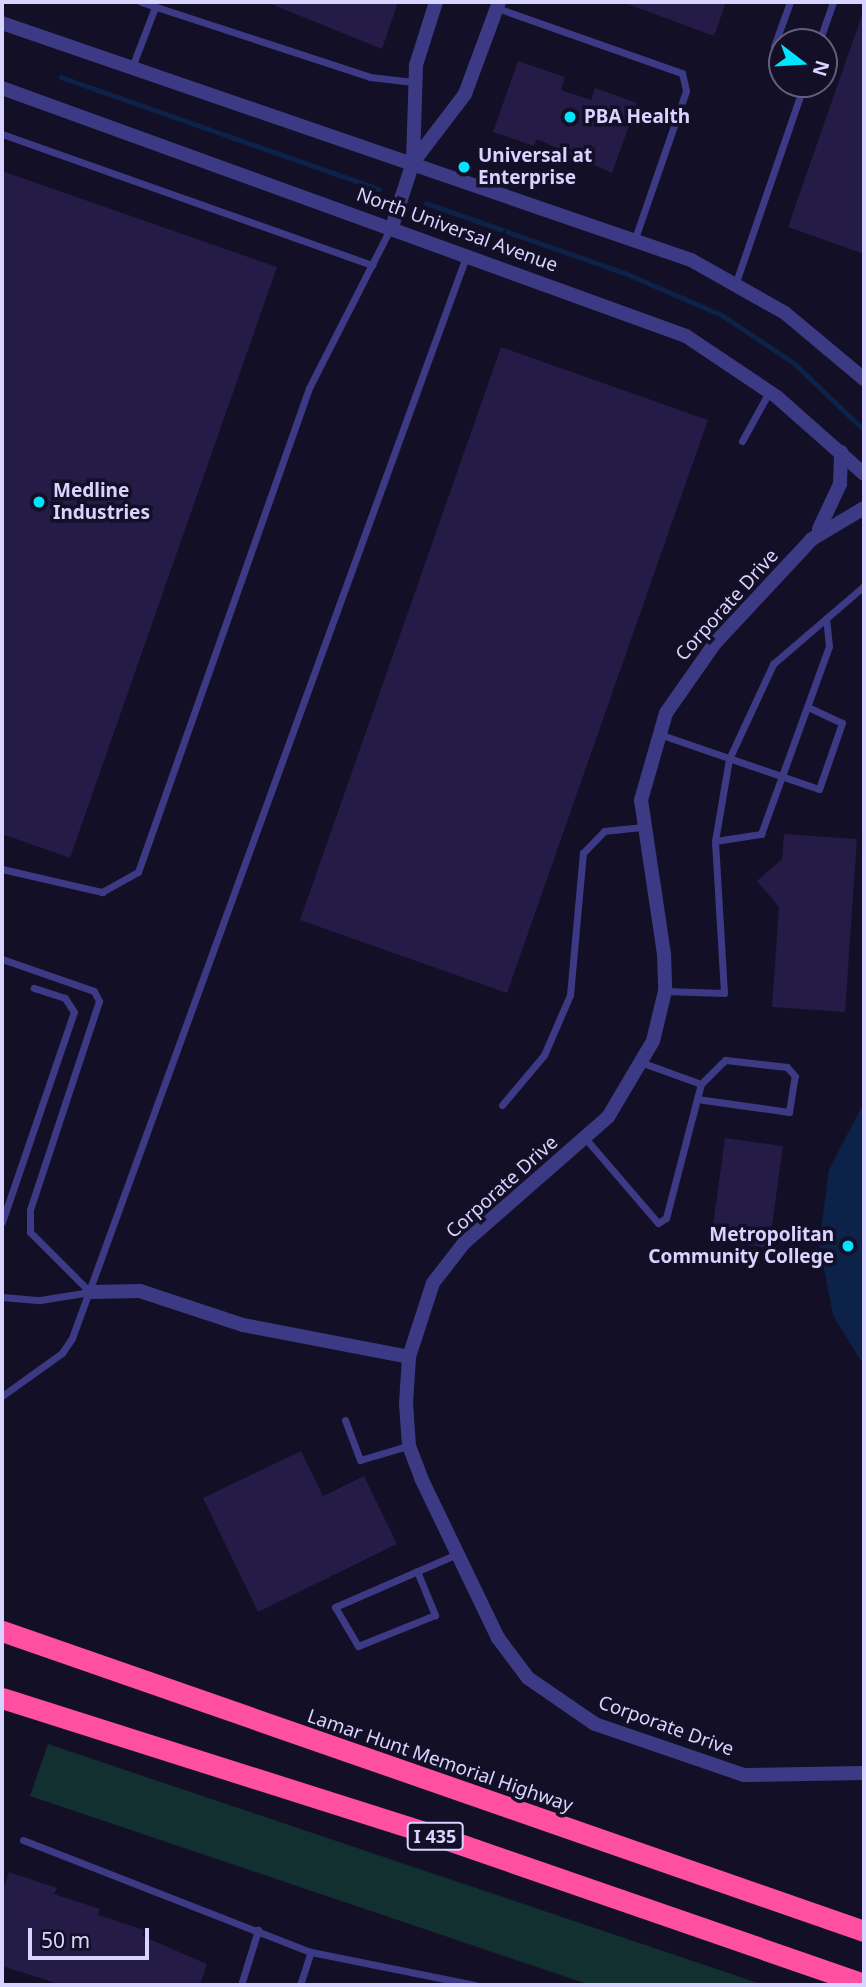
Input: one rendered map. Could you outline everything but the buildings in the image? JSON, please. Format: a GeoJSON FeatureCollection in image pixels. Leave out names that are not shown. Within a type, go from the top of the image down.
{"type":"FeatureCollection","features":[{"type":"Feature","properties":{"kind":"highway","name":"Lamar Hunt Memorial Highway"},"geometry":{"type":"LineString","coordinates":[[2,1631],[864,1931]]}},
{"type":"Feature","properties":{"kind":"highway","name":"I 435"},"geometry":{"type":"LineString","coordinates":[[2,1698],[425,1832],[864,1984]]}},
{"type":"Feature","properties":{"kind":"street"},"geometry":{"type":"LineString","coordinates":[[414,162],[414,82],[436,2]]}},
{"type":"Feature","properties":{"kind":"street"},"geometry":{"type":"LineString","coordinates":[[392,227],[414,162],[465,94],[498,5]]}},
{"type":"Feature","properties":{"kind":"street"},"geometry":{"type":"LineString","coordinates":[[2,23],[635,238],[736,282],[785,313],[864,379]]}},
{"type":"Feature","properties":{"kind":"street","name":"North Universal Avenue"},"geometry":{"type":"LineString","coordinates":[[2,88],[467,254],[686,336],[769,391],[864,474]]}},
{"type":"Feature","properties":{"kind":"street","name":"Corporate Drive"},"geometry":{"type":"LineString","coordinates":[[841,452],[836,499],[812,539],[715,643],[656,733],[641,827],[665,991],[643,1063],[608,1117],[464,1243],[433,1283],[409,1357],[409,1446],[498,1639],[528,1678],[596,1724],[744,1775],[864,1773]]}},
{"type":"Feature","properties":{"kind":"street","name":"Corporate Drive"},"geometry":{"type":"LineString","coordinates":[[812,539],[864,508]]}},
{"type":"Feature","properties":{"kind":"street"},"geometry":{"type":"LineString","coordinates":[[90,1292],[140,1291],[243,1325],[409,1357]]}},
{"type":"Feature","properties":{"kind":"lane"},"geometry":{"type":"LineString","coordinates":[[141,2],[370,77],[414,82]]}},
{"type":"Feature","properties":{"kind":"lane"},"geometry":{"type":"LineString","coordinates":[[781,28],[790,2]]}},
{"type":"Feature","properties":{"kind":"lane"},"geometry":{"type":"LineString","coordinates":[[824,28],[832,2]]}},
{"type":"Feature","properties":{"kind":"lane"},"geometry":{"type":"LineString","coordinates":[[498,5],[682,74],[686,91],[635,238]]}},
{"type":"Feature","properties":{"kind":"lane"},"geometry":{"type":"LineString","coordinates":[[132,67],[155,7]]}},
{"type":"Feature","properties":{"kind":"lane"},"geometry":{"type":"LineString","coordinates":[[736,282],[799,98]]}},
{"type":"Feature","properties":{"kind":"lane"},"geometry":{"type":"LineString","coordinates":[[2,134],[372,265]]}},
{"type":"Feature","properties":{"kind":"lane"},"geometry":{"type":"LineString","coordinates":[[2,869],[102,891],[138,872],[309,388],[392,227]]}},
{"type":"Feature","properties":{"kind":"lane"},"geometry":{"type":"LineString","coordinates":[[2,1396],[62,1353],[90,1292],[467,254]]}},
{"type":"Feature","properties":{"kind":"lane"},"geometry":{"type":"LineString","coordinates":[[742,441],[769,391]]}},
{"type":"Feature","properties":{"kind":"lane"},"geometry":{"type":"LineString","coordinates":[[665,991],[724,993],[715,841],[729,759],[774,664],[864,586]]}},
{"type":"Feature","properties":{"kind":"lane"},"geometry":{"type":"LineString","coordinates":[[715,841],[761,834],[829,646],[827,618]]}},
{"type":"Feature","properties":{"kind":"lane"},"geometry":{"type":"LineString","coordinates":[[656,733],[819,789],[842,723],[807,707]]}},
{"type":"Feature","properties":{"kind":"lane"},"geometry":{"type":"LineString","coordinates":[[502,1105],[544,1055],[570,995],[583,853],[604,831],[641,827]]}},
{"type":"Feature","properties":{"kind":"lane"},"geometry":{"type":"LineString","coordinates":[[2,959],[94,991],[99,1002],[30,1210],[30,1232],[90,1292]]}},
{"type":"Feature","properties":{"kind":"lane"},"geometry":{"type":"LineString","coordinates":[[2,1222],[74,1012],[65,998],[34,988]]}},
{"type":"Feature","properties":{"kind":"lane"},"geometry":{"type":"LineString","coordinates":[[585,1138],[658,1223],[666,1219],[697,1099],[701,1084],[725,1060],[787,1067],[795,1076],[789,1112],[697,1099]]}},
{"type":"Feature","properties":{"kind":"lane"},"geometry":{"type":"LineString","coordinates":[[643,1063],[701,1084]]}},
{"type":"Feature","properties":{"kind":"lane"},"geometry":{"type":"LineString","coordinates":[[2,1297],[40,1300],[90,1292]]}},
{"type":"Feature","properties":{"kind":"lane"},"geometry":{"type":"LineString","coordinates":[[345,1420],[360,1460],[409,1446]]}},
{"type":"Feature","properties":{"kind":"lane"},"geometry":{"type":"LineString","coordinates":[[417,1571],[435,1615],[358,1646],[335,1607],[417,1571],[458,1554]]}},
{"type":"Feature","properties":{"kind":"lane"},"geometry":{"type":"LineString","coordinates":[[23,1840],[311,1952],[475,1985]]}},
{"type":"Feature","properties":{"kind":"lane"},"geometry":{"type":"LineString","coordinates":[[241,1985],[258,1930]]}},
{"type":"Feature","properties":{"kind":"lane"},"geometry":{"type":"LineString","coordinates":[[300,1985],[311,1952]]}},
{"type":"Feature","properties":{"kind":"green space"},"geometry":{"type":"Polygon","coordinates":[[[48,1744],[764,1985],[590,1985],[30,1796],[48,1744]]]}},
{"type":"Feature","properties":{"kind":"water","name":"Metropolitan Community College"},"geometry":{"type":"Polygon","coordinates":[[[864,1102],[864,1366],[833,1315],[819,1243],[829,1170],[864,1102]]]}},
{"type":"Feature","properties":{"kind":"waterway"},"geometry":{"type":"LineString","coordinates":[[61,77],[379,189]]}},
{"type":"Feature","properties":{"kind":"waterway"},"geometry":{"type":"LineString","coordinates":[[426,203],[625,273],[722,315],[794,363],[864,430]]}},
{"type":"Feature","properties":{"kind":"place","name":"PBA Health"},"geometry":{"type":"Point","coordinates":[570,117]}},
{"type":"Feature","properties":{"kind":"place","name":"Universal at Enterprise"},"geometry":{"type":"Point","coordinates":[464,167]}},
{"type":"Feature","properties":{"kind":"place","name":"Medline Industries"},"geometry":{"type":"Point","coordinates":[39,502]}},
{"type":"Feature","properties":{"kind":"place","name":"Metropolitan Community College"},"geometry":{"type":"Point","coordinates":[848,1246]}}]}
